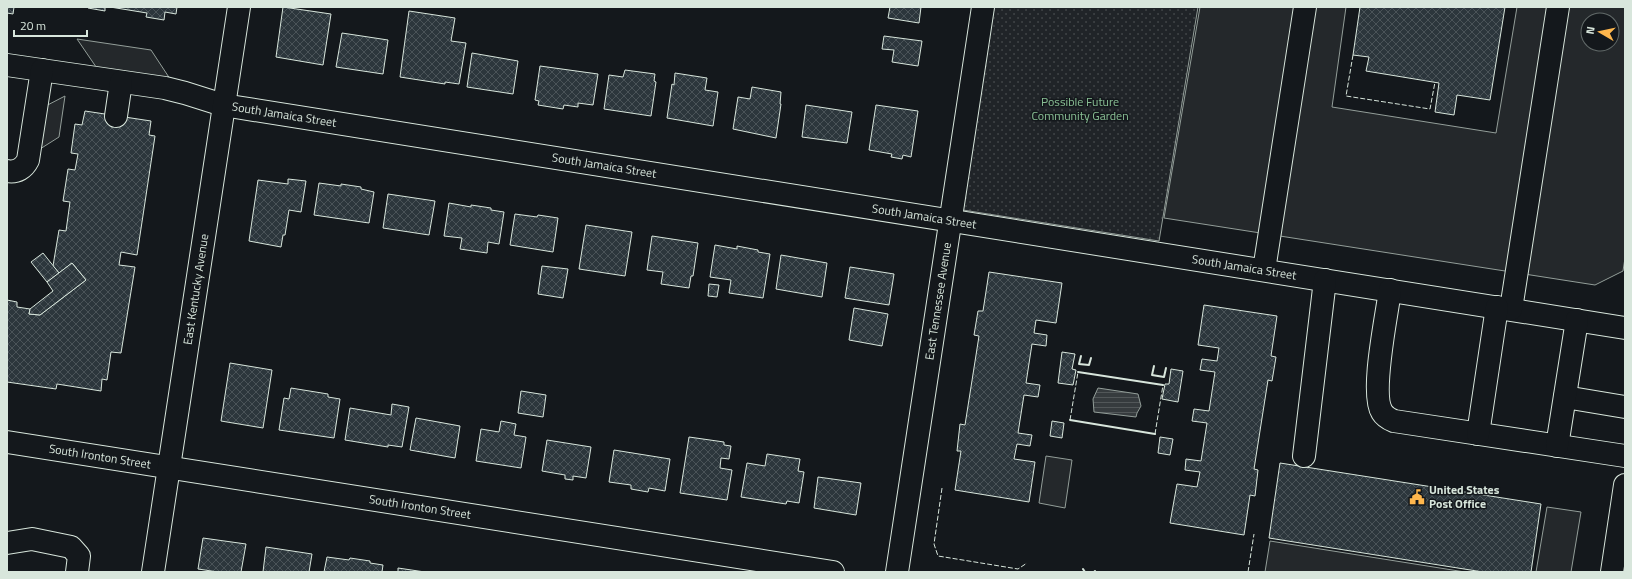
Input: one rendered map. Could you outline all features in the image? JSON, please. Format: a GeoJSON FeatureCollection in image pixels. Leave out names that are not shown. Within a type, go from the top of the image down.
{"type":"FeatureCollection","features":[{"type":"Feature","properties":{"kind":"street","name":"East Kentucky Avenue"},"geometry":{"type":"LineString","coordinates":[[152,572],[239,7]]}},
{"type":"Feature","properties":{"kind":"street","name":"East Tennessee Avenue"},"geometry":{"type":"LineString","coordinates":[[897,572],[983,7]]}},
{"type":"Feature","properties":{"kind":"street"},"geometry":{"type":"LineString","coordinates":[[1264,270],[1305,7]]}},
{"type":"Feature","properties":{"kind":"street"},"geometry":{"type":"LineString","coordinates":[[1478,434],[1504,308],[1558,7]]}},
{"type":"Feature","properties":{"kind":"street","name":"South Jamaica Street"},"geometry":{"type":"LineString","coordinates":[[7,65],[178,91],[223,105],[1625,328]]}},
{"type":"Feature","properties":{"kind":"street"},"geometry":{"type":"LineString","coordinates":[[7,171],[18,170],[24,166],[28,160],[42,70]]}},
{"type":"Feature","properties":{"kind":"street"},"geometry":{"type":"LineString","coordinates":[[116,116],[121,82]]}},
{"type":"Feature","properties":{"kind":"street"},"geometry":{"type":"LineString","coordinates":[[1304,456],[1325,280]]}},
{"type":"Feature","properties":{"kind":"street"},"geometry":{"type":"LineString","coordinates":[[1390,290],[1377,380],[1378,403],[1382,412],[1387,418],[1394,421],[1625,456]]}},
{"type":"Feature","properties":{"kind":"street"},"geometry":{"type":"LineString","coordinates":[[1557,446],[1577,320]]}},
{"type":"Feature","properties":{"kind":"street"},"geometry":{"type":"LineString","coordinates":[[1565,397],[1625,407]]}},
{"type":"Feature","properties":{"kind":"street","name":"South Ironton Street"},"geometry":{"type":"LineString","coordinates":[[7,442],[833,572]]}},
{"type":"Feature","properties":{"kind":"street"},"geometry":{"type":"LineString","coordinates":[[1612,572],[1625,485]]}},
{"type":"Feature","properties":{"kind":"street"},"geometry":{"type":"LineString","coordinates":[[7,543],[32,539],[71,547],[79,556],[77,572]]}},
{"type":"Feature","properties":{"kind":"green space","name":"Possible Future Community Garden"},"geometry":{"type":"Polygon","coordinates":[[[994,7],[1198,7],[1159,241],[963,210],[994,7]]]}},
{"type":"Feature","properties":{"kind":"shaded area"},"geometry":{"type":"Polygon","coordinates":[[[1200,7],[1346,7],[1332,107],[1496,133],[1517,7],[1625,7],[1625,258],[1623,271],[1595,285],[1164,218],[1200,7]]]}},
{"type":"Feature","properties":{"kind":"shaded area"},"geometry":{"type":"Polygon","coordinates":[[[77,39],[151,50],[178,91],[105,80],[77,39]]]}},
{"type":"Feature","properties":{"kind":"shaded area"},"geometry":{"type":"Polygon","coordinates":[[[65,96],[59,137],[29,156],[36,111],[65,96]]]}},
{"type":"Feature","properties":{"kind":"shaded area"},"geometry":{"type":"Polygon","coordinates":[[[1098,388],[1138,394],[1141,406],[1136,417],[1094,412],[1093,399],[1098,388]]]}},
{"type":"Feature","properties":{"kind":"shaded area"},"geometry":{"type":"Polygon","coordinates":[[[1046,456],[1072,460],[1065,508],[1039,503],[1046,456]]]}},
{"type":"Feature","properties":{"kind":"shaded area"},"geometry":{"type":"Polygon","coordinates":[[[1547,507],[1581,512],[1571,572],[1536,572],[1547,507]]]}},
{"type":"Feature","properties":{"kind":"shaded area"},"geometry":{"type":"Polygon","coordinates":[[[1270,541],[1465,572],[1265,572],[1270,541]]]}},
{"type":"Feature","properties":{"kind":"building"},"geometry":{"type":"Polygon","coordinates":[[[7,7],[14,7],[13,14],[7,13],[7,7]]]}},
{"type":"Feature","properties":{"kind":"building"},"geometry":{"type":"Polygon","coordinates":[[[105,7],[105,11],[88,8],[105,7]]]}},
{"type":"Feature","properties":{"kind":"building"},"geometry":{"type":"Polygon","coordinates":[[[110,7],[177,7],[176,14],[165,12],[164,20],[146,17],[147,13],[110,7]]]}},
{"type":"Feature","properties":{"kind":"building"},"geometry":{"type":"Polygon","coordinates":[[[283,7],[331,14],[323,65],[276,57],[283,7]]]}},
{"type":"Feature","properties":{"kind":"building"},"geometry":{"type":"Polygon","coordinates":[[[890,7],[921,7],[919,23],[888,18],[890,7]]]}},
{"type":"Feature","properties":{"kind":"building"},"geometry":{"type":"Polygon","coordinates":[[[1360,7],[1505,7],[1490,100],[1457,95],[1454,115],[1435,112],[1439,83],[1366,71],[1369,57],[1353,55],[1360,7]]]}},
{"type":"Feature","properties":{"kind":"building"},"geometry":{"type":"Polygon","coordinates":[[[409,11],[455,18],[451,41],[466,43],[459,84],[445,82],[445,84],[400,77],[409,11]]]}},
{"type":"Feature","properties":{"kind":"building"},"geometry":{"type":"Polygon","coordinates":[[[342,33],[388,40],[383,74],[336,67],[342,33]]]}},
{"type":"Feature","properties":{"kind":"building"},"geometry":{"type":"Polygon","coordinates":[[[884,36],[922,41],[918,66],[892,62],[894,50],[882,49],[884,36]]]}},
{"type":"Feature","properties":{"kind":"building"},"geometry":{"type":"Polygon","coordinates":[[[472,53],[518,61],[513,94],[467,87],[472,53]]]}},
{"type":"Feature","properties":{"kind":"building"},"geometry":{"type":"Polygon","coordinates":[[[540,66],[598,74],[593,105],[578,103],[578,107],[564,105],[563,109],[538,105],[539,101],[535,100],[540,66]]]}},
{"type":"Feature","properties":{"kind":"building"},"geometry":{"type":"Polygon","coordinates":[[[625,70],[655,74],[654,81],[656,82],[651,116],[604,109],[609,75],[623,77],[625,70]]]}},
{"type":"Feature","properties":{"kind":"building"},"geometry":{"type":"Polygon","coordinates":[[[675,73],[707,78],[705,90],[718,92],[713,126],[667,118],[675,73]]]}},
{"type":"Feature","properties":{"kind":"building"},"geometry":{"type":"Polygon","coordinates":[[[752,87],[781,92],[781,104],[776,138],[733,129],[738,97],[750,99],[752,87]]]}},
{"type":"Feature","properties":{"kind":"building"},"geometry":{"type":"Polygon","coordinates":[[[806,105],[852,112],[847,143],[802,137],[806,105]]]}},
{"type":"Feature","properties":{"kind":"building"},"geometry":{"type":"Polygon","coordinates":[[[876,105],[918,111],[911,157],[903,155],[902,159],[891,157],[892,154],[869,150],[876,105]]]}},
{"type":"Feature","properties":{"kind":"building"},"geometry":{"type":"Polygon","coordinates":[[[85,111],[151,121],[149,135],[155,136],[137,255],[121,252],[119,265],[135,267],[121,353],[111,352],[107,380],[102,379],[101,391],[57,384],[56,389],[7,382],[7,300],[17,302],[17,307],[30,309],[29,314],[40,315],[86,280],[72,263],[59,273],[53,266],[59,230],[66,231],[70,202],[63,201],[68,169],[75,170],[78,154],[71,153],[75,124],[82,125],[85,111]]]}},
{"type":"Feature","properties":{"kind":"building"},"geometry":{"type":"Polygon","coordinates":[[[288,179],[306,181],[301,212],[289,210],[285,235],[283,235],[281,247],[249,241],[258,180],[288,184],[288,179]]]}},
{"type":"Feature","properties":{"kind":"building"},"geometry":{"type":"Polygon","coordinates":[[[319,183],[361,187],[361,189],[374,192],[369,223],[314,215],[319,183]]]}},
{"type":"Feature","properties":{"kind":"building"},"geometry":{"type":"Polygon","coordinates":[[[388,194],[435,201],[429,235],[383,228],[388,194]]]}},
{"type":"Feature","properties":{"kind":"building"},"geometry":{"type":"Polygon","coordinates":[[[449,203],[471,207],[471,205],[491,208],[491,210],[504,212],[499,244],[488,242],[487,253],[460,249],[462,238],[444,236],[449,203]]]}},
{"type":"Feature","properties":{"kind":"building"},"geometry":{"type":"Polygon","coordinates":[[[515,214],[558,218],[553,252],[510,245],[515,214]]]}},
{"type":"Feature","properties":{"kind":"building"},"geometry":{"type":"Polygon","coordinates":[[[586,225],[632,232],[625,276],[579,269],[586,225]]]}},
{"type":"Feature","properties":{"kind":"building"},"geometry":{"type":"Polygon","coordinates":[[[652,236],[698,243],[693,276],[691,276],[689,288],[661,284],[663,272],[647,270],[652,236]]]}},
{"type":"Feature","properties":{"kind":"building"},"geometry":{"type":"Polygon","coordinates":[[[715,245],[737,249],[737,246],[770,254],[763,298],[729,293],[731,280],[710,277],[715,245]]]}},
{"type":"Feature","properties":{"kind":"building"},"geometry":{"type":"Polygon","coordinates":[[[43,253],[59,273],[47,282],[31,262],[43,253]]]}},
{"type":"Feature","properties":{"kind":"building"},"geometry":{"type":"Polygon","coordinates":[[[781,255],[827,263],[822,297],[776,289],[781,255]]]}},
{"type":"Feature","properties":{"kind":"building"},"geometry":{"type":"Polygon","coordinates":[[[72,263],[86,280],[40,315],[29,314],[30,309],[53,291],[47,282],[72,263]]]}},
{"type":"Feature","properties":{"kind":"building"},"geometry":{"type":"Polygon","coordinates":[[[542,266],[568,269],[563,298],[538,294],[542,266]]]}},
{"type":"Feature","properties":{"kind":"building"},"geometry":{"type":"Polygon","coordinates":[[[850,267],[894,274],[889,305],[845,298],[850,267]]]}},
{"type":"Feature","properties":{"kind":"building"},"geometry":{"type":"Polygon","coordinates":[[[989,272],[1062,283],[1056,323],[1036,320],[1034,333],[1047,335],[1046,346],[1032,344],[1026,383],[1040,385],[1038,397],[1024,395],[1018,433],[1032,435],[1030,446],[1017,444],[1014,459],[1035,462],[1029,502],[955,490],[961,451],[957,451],[960,424],[965,425],[979,336],[974,335],[978,311],[983,311],[989,272]]]}},
{"type":"Feature","properties":{"kind":"building"},"geometry":{"type":"Polygon","coordinates":[[[709,284],[719,285],[717,297],[708,296],[709,284]]]}},
{"type":"Feature","properties":{"kind":"building"},"geometry":{"type":"Polygon","coordinates":[[[1204,305],[1277,316],[1271,356],[1276,357],[1272,381],[1268,380],[1254,469],[1258,470],[1255,496],[1250,495],[1244,535],[1170,523],[1177,484],[1197,487],[1200,472],[1185,470],[1186,459],[1201,461],[1207,423],[1192,421],[1194,409],[1209,411],[1215,372],[1200,370],[1202,359],[1217,361],[1219,348],[1198,345],[1204,305]]]}},
{"type":"Feature","properties":{"kind":"building"},"geometry":{"type":"Polygon","coordinates":[[[854,308],[888,314],[882,346],[849,340],[854,308]]]}},
{"type":"Feature","properties":{"kind":"building"},"geometry":{"type":"Polygon","coordinates":[[[1062,352],[1075,354],[1072,369],[1076,370],[1073,385],[1058,383],[1062,352]]]}},
{"type":"Feature","properties":{"kind":"building"},"geometry":{"type":"Polygon","coordinates":[[[230,363],[272,370],[263,428],[221,421],[230,363]]]}},
{"type":"Feature","properties":{"kind":"building"},"geometry":{"type":"Polygon","coordinates":[[[1171,369],[1183,371],[1178,402],[1162,399],[1165,384],[1169,384],[1171,369]]]}},
{"type":"Feature","properties":{"kind":"building"},"geometry":{"type":"Polygon","coordinates":[[[291,388],[328,394],[328,397],[340,399],[334,438],[279,430],[284,398],[289,399],[291,388]]]}},
{"type":"Feature","properties":{"kind":"building"},"geometry":{"type":"Polygon","coordinates":[[[521,391],[546,395],[543,417],[518,413],[521,391]]]}},
{"type":"Feature","properties":{"kind":"building"},"geometry":{"type":"Polygon","coordinates":[[[392,404],[409,407],[402,447],[388,445],[388,447],[345,440],[350,408],[391,415],[392,404]]]}},
{"type":"Feature","properties":{"kind":"building"},"geometry":{"type":"Polygon","coordinates":[[[416,418],[460,426],[455,458],[410,450],[416,418]]]}},
{"type":"Feature","properties":{"kind":"building"},"geometry":{"type":"Polygon","coordinates":[[[501,421],[516,424],[514,435],[526,437],[521,468],[476,461],[481,429],[499,432],[501,421]]]}},
{"type":"Feature","properties":{"kind":"building"},"geometry":{"type":"Polygon","coordinates":[[[1052,421],[1064,423],[1062,438],[1050,436],[1052,421]]]}},
{"type":"Feature","properties":{"kind":"building"},"geometry":{"type":"Polygon","coordinates":[[[689,437],[724,442],[724,445],[731,446],[729,459],[721,458],[720,468],[732,470],[727,500],[680,493],[689,437]]]}},
{"type":"Feature","properties":{"kind":"building"},"geometry":{"type":"Polygon","coordinates":[[[1160,437],[1173,439],[1170,455],[1158,453],[1160,437]]]}},
{"type":"Feature","properties":{"kind":"building"},"geometry":{"type":"Polygon","coordinates":[[[547,440],[591,447],[586,478],[573,476],[573,480],[565,479],[565,475],[542,471],[547,440]]]}},
{"type":"Feature","properties":{"kind":"building"},"geometry":{"type":"Polygon","coordinates":[[[614,450],[670,459],[665,491],[649,488],[648,492],[631,489],[631,485],[609,482],[614,450]]]}},
{"type":"Feature","properties":{"kind":"building"},"geometry":{"type":"Polygon","coordinates":[[[767,454],[800,459],[798,471],[804,472],[799,503],[787,501],[786,504],[741,497],[747,463],[765,466],[767,454]]]}},
{"type":"Feature","properties":{"kind":"building"},"geometry":{"type":"Polygon","coordinates":[[[1280,463],[1541,504],[1531,572],[1483,572],[1269,538],[1280,463]]]}},
{"type":"Feature","properties":{"kind":"building"},"geometry":{"type":"Polygon","coordinates":[[[818,477],[861,483],[856,515],[814,508],[818,477]]]}},
{"type":"Feature","properties":{"kind":"building"},"geometry":{"type":"Polygon","coordinates":[[[203,538],[246,544],[241,572],[218,572],[198,569],[203,538]]]}},
{"type":"Feature","properties":{"kind":"building"},"geometry":{"type":"Polygon","coordinates":[[[266,547],[312,554],[309,572],[263,572],[266,547]]]}},
{"type":"Feature","properties":{"kind":"building"},"geometry":{"type":"Polygon","coordinates":[[[327,557],[370,561],[370,563],[383,565],[382,572],[324,572],[327,557]]]}},
{"type":"Feature","properties":{"kind":"building"},"geometry":{"type":"Polygon","coordinates":[[[398,568],[425,572],[398,572],[398,568]]]}},
{"type":"Feature","properties":{"kind":"fence"},"geometry":{"type":"LineString","coordinates":[[1353,55],[1346,96],[1430,109],[1435,82]]}},
{"type":"Feature","properties":{"kind":"fence"},"geometry":{"type":"LineString","coordinates":[[1070,420],[1078,372]]}},
{"type":"Feature","properties":{"kind":"fence"},"geometry":{"type":"LineString","coordinates":[[1155,434],[1163,385]]}},
{"type":"Feature","properties":{"kind":"fence"},"geometry":{"type":"LineString","coordinates":[[942,488],[934,544],[938,556],[1018,569],[1027,563]]}},
{"type":"Feature","properties":{"kind":"fence"},"geometry":{"type":"LineString","coordinates":[[1248,572],[1254,534]]}},
{"type":"Feature","properties":{"kind":"wall"},"geometry":{"type":"LineString","coordinates":[[1081,356],[1079,364],[1089,365],[1091,358]]}},
{"type":"Feature","properties":{"kind":"wall"},"geometry":{"type":"LineString","coordinates":[[1154,366],[1152,375],[1164,377],[1166,368]]}},
{"type":"Feature","properties":{"kind":"wall"},"geometry":{"type":"LineString","coordinates":[[1078,372],[1163,385]]}},
{"type":"Feature","properties":{"kind":"wall"},"geometry":{"type":"LineString","coordinates":[[1070,420],[1155,434]]}},
{"type":"Feature","properties":{"kind":"place","name":"United States Post Office"},"geometry":{"type":"Point","coordinates":[1417,497]}}]}
